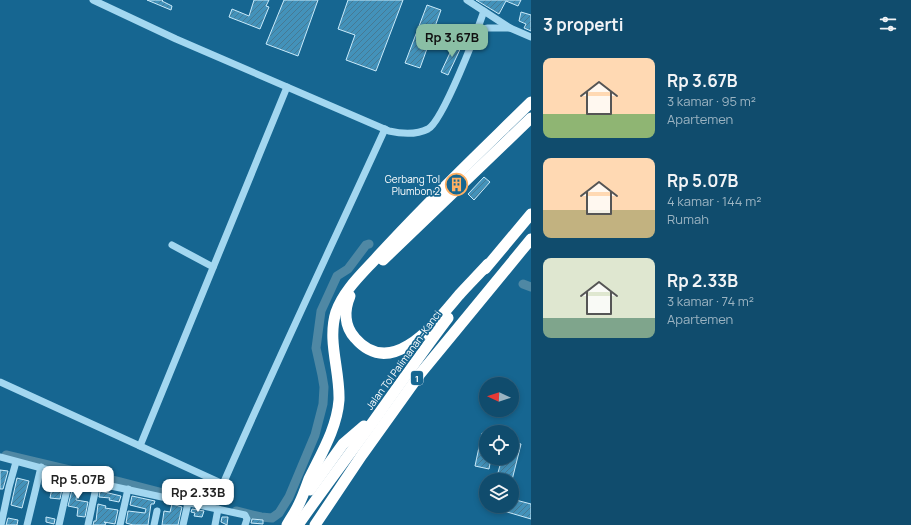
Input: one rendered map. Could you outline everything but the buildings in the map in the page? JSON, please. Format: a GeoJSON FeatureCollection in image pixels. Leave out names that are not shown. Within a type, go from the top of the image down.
{"type":"FeatureCollection","features":[{"type":"Feature","properties":{"kind":"highway"},"geometry":{"type":"LineString","coordinates":[[300,504],[326,443],[336,415],[339,400],[332,334],[336,312],[341,300],[394,238],[449,181],[531,102]]}},
{"type":"Feature","properties":{"kind":"highway"},"geometry":{"type":"LineString","coordinates":[[520,114],[531,107]]}},
{"type":"Feature","properties":{"kind":"highway"},"geometry":{"type":"LineString","coordinates":[[488,264],[426,332],[412,344],[400,350],[387,353],[371,351],[359,343],[346,323],[346,305],[350,294],[358,283],[400,245],[531,118]]}},
{"type":"Feature","properties":{"kind":"highway","name":"Jalan Tol Palimanan–Kanci"},"geometry":{"type":"LineString","coordinates":[[298,525],[322,489],[375,419],[411,366],[488,264],[531,214]]}},
{"type":"Feature","properties":{"kind":"highway","name":"1"},"geometry":{"type":"LineString","coordinates":[[315,525],[358,460],[420,374],[531,239]]}},
{"type":"Feature","properties":{"kind":"highway"},"geometry":{"type":"LineString","coordinates":[[287,525],[300,504],[343,444],[360,429],[375,419]]}},
{"type":"Feature","properties":{"kind":"street"},"geometry":{"type":"LineString","coordinates":[[93,0],[176,39],[385,129],[397,133],[409,134],[428,129],[435,124],[450,95],[484,11]]}},
{"type":"Feature","properties":{"kind":"street"},"geometry":{"type":"LineString","coordinates":[[466,0],[510,28],[531,37]]}},
{"type":"Feature","properties":{"kind":"street"},"geometry":{"type":"LineString","coordinates":[[477,30],[488,28],[510,28]]}},
{"type":"Feature","properties":{"kind":"street"},"geometry":{"type":"LineString","coordinates":[[140,446],[287,87]]}},
{"type":"Feature","properties":{"kind":"street"},"geometry":{"type":"LineString","coordinates":[[0,382],[223,484],[252,417],[352,204],[385,129]]}},
{"type":"Feature","properties":{"kind":"street"},"geometry":{"type":"LineString","coordinates":[[172,245],[214,267]]}},
{"type":"Feature","properties":{"kind":"street"},"geometry":{"type":"LineString","coordinates":[[0,457],[97,483],[245,515],[247,519],[245,525]]}},
{"type":"Feature","properties":{"kind":"street"},"geometry":{"type":"LineString","coordinates":[[1,525],[16,462]]}},
{"type":"Feature","properties":{"kind":"street"},"geometry":{"type":"LineString","coordinates":[[27,525],[41,467]]}},
{"type":"Feature","properties":{"kind":"street"},"geometry":{"type":"LineString","coordinates":[[59,525],[70,476]]}},
{"type":"Feature","properties":{"kind":"street"},"geometry":{"type":"LineString","coordinates":[[88,525],[97,483]]}},
{"type":"Feature","properties":{"kind":"street"},"geometry":{"type":"LineString","coordinates":[[120,525],[128,489]]}},
{"type":"Feature","properties":{"kind":"street"},"geometry":{"type":"LineString","coordinates":[[183,525],[188,503]]}},
{"type":"Feature","properties":{"kind":"street"},"geometry":{"type":"LineString","coordinates":[[215,525],[218,509]]}},
{"type":"Feature","properties":{"kind":"street"},"geometry":{"type":"LineString","coordinates":[[154,525],[157,511]]}},
{"type":"Feature","properties":{"kind":"waterway"},"geometry":{"type":"LineString","coordinates":[[236,511],[272,518],[279,513],[289,497],[315,435],[323,404],[324,387],[316,348],[321,311],[337,276],[348,269],[366,245],[369,244]]}},
{"type":"Feature","properties":{"kind":"waterway"},"geometry":{"type":"LineString","coordinates":[[523,284],[531,287]]}},
{"type":"Feature","properties":{"kind":"waterway"},"geometry":{"type":"LineString","coordinates":[[6,455],[202,503]]}},
{"type":"Feature","properties":{"kind":"place","name":"Gerbang Tol Plumbon 2"},"geometry":{"type":"Point","coordinates":[456,185]}}]}
